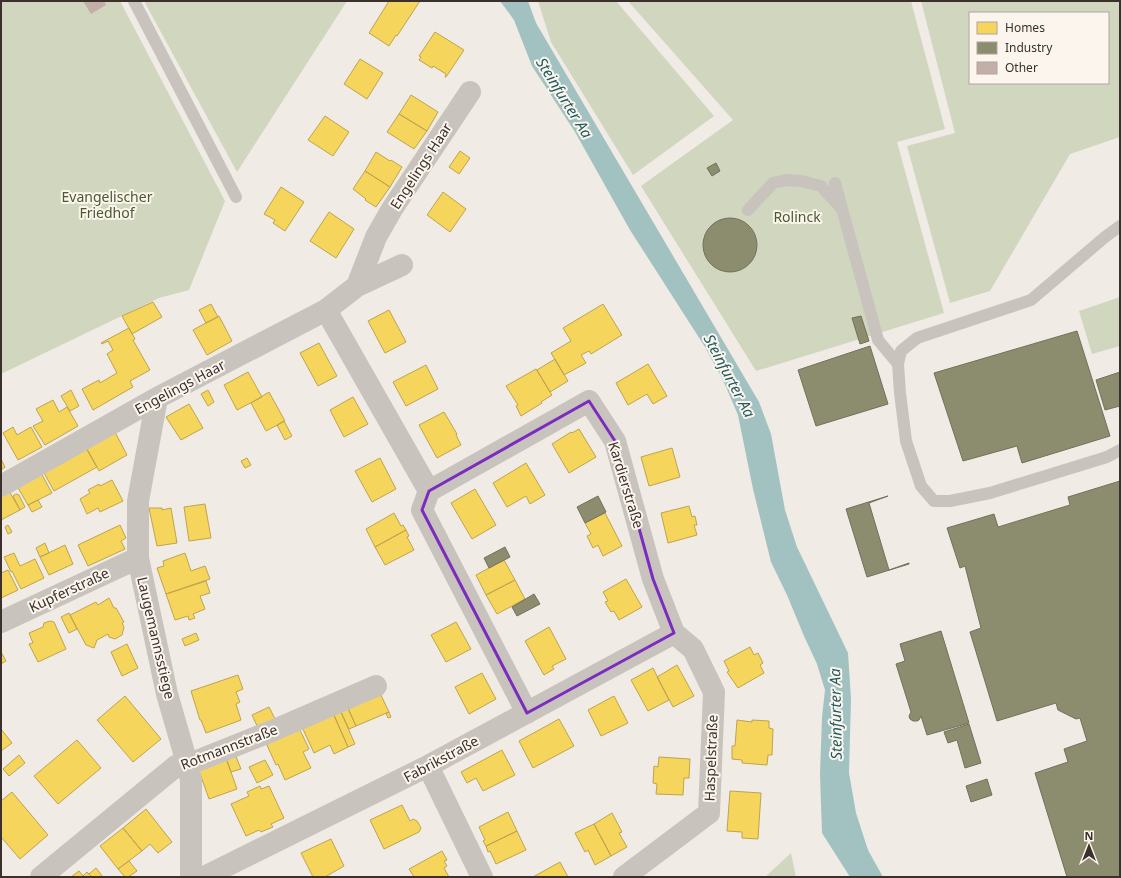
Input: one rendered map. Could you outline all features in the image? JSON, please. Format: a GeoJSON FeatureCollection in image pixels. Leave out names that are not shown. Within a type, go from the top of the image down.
{"type":"FeatureCollection","features":[{"type":"Feature","properties":{"kind":"street","name":"Engelings Haar"},"geometry":{"type":"LineString","coordinates":[[357,286],[376,237],[392,209],[470,92]]}},
{"type":"Feature","properties":{"kind":"street","name":"Engelings Haar"},"geometry":{"type":"LineString","coordinates":[[1,486],[157,398],[326,310],[357,286],[402,265]]}},
{"type":"Feature","properties":{"kind":"street"},"geometry":{"type":"LineString","coordinates":[[326,310],[429,490],[422,510],[527,713]]}},
{"type":"Feature","properties":{"kind":"street","name":"Laugemannsstiege"},"geometry":{"type":"LineString","coordinates":[[157,398],[138,501],[138,558],[167,694],[191,780],[191,877]]}},
{"type":"Feature","properties":{"kind":"street","name":"Kardierstraße"},"geometry":{"type":"LineString","coordinates":[[429,490],[589,401],[615,441],[653,579],[674,633]]}},
{"type":"Feature","properties":{"kind":"street","name":"Kupferstraße"},"geometry":{"type":"LineString","coordinates":[[1,622],[138,558]]}},
{"type":"Feature","properties":{"kind":"street","name":"Fabrikstraße"},"geometry":{"type":"LineString","coordinates":[[204,877],[428,766],[674,633]]}},
{"type":"Feature","properties":{"kind":"street","name":"Haspelstraße"},"geometry":{"type":"LineString","coordinates":[[624,877],[709,814],[714,692],[693,649],[674,633]]}},
{"type":"Feature","properties":{"kind":"street","name":"Rotmannstraße"},"geometry":{"type":"LineString","coordinates":[[41,877],[176,766],[197,762],[376,686]]}},
{"type":"Feature","properties":{"kind":"street"},"geometry":{"type":"LineString","coordinates":[[428,766],[482,877]]}},
{"type":"Feature","properties":{"kind":"lane"},"geometry":{"type":"LineString","coordinates":[[134,1],[236,197]]}},
{"type":"Feature","properties":{"kind":"lane"},"geometry":{"type":"LineString","coordinates":[[748,210],[773,183],[786,180],[800,181],[821,186],[842,208]]}},
{"type":"Feature","properties":{"kind":"lane"},"geometry":{"type":"LineString","coordinates":[[835,183],[878,340],[898,364]]}},
{"type":"Feature","properties":{"kind":"lane"},"geometry":{"type":"LineString","coordinates":[[1120,226],[1104,237],[1031,300],[917,338],[902,351],[898,364],[906,442],[921,486],[934,501],[950,501],[990,493],[1107,457],[1120,450]]}},
{"type":"Feature","properties":{"kind":"highlighted area"},"geometry":{"type":"Polygon","coordinates":[[[589,401],[615,441],[653,579],[674,633],[527,713],[422,510],[429,491],[589,401]]]}},
{"type":"Feature","properties":{"kind":"green space","name":"Evangelischer Friedhof"},"geometry":{"type":"Polygon","coordinates":[[[1,1],[120,1],[225,201],[189,290],[159,298],[1,374],[1,1]]]}},
{"type":"Feature","properties":{"kind":"green space"},"geometry":{"type":"Polygon","coordinates":[[[144,1],[347,1],[237,172],[144,1]]]}},
{"type":"Feature","properties":{"kind":"green space"},"geometry":{"type":"Polygon","coordinates":[[[538,1],[616,1],[714,116],[633,175],[551,42],[538,1]]]}},
{"type":"Feature","properties":{"kind":"green space","name":"Rolinck"},"geometry":{"type":"Polygon","coordinates":[[[628,1],[911,1],[945,129],[897,142],[944,313],[756,371],[641,186],[733,120],[628,1]]]}},
{"type":"Feature","properties":{"kind":"green space"},"geometry":{"type":"Polygon","coordinates":[[[921,1],[1120,1],[1120,137],[1070,154],[990,291],[950,303],[907,146],[955,133],[921,1]]]}},
{"type":"Feature","properties":{"kind":"green space"},"geometry":{"type":"Polygon","coordinates":[[[1120,297],[1120,346],[1092,354],[1079,311],[1120,297]]]}},
{"type":"Feature","properties":{"kind":"green space"},"geometry":{"type":"Polygon","coordinates":[[[791,853],[796,877],[765,877],[791,853]]]}},
{"type":"Feature","properties":{"kind":"water","name":"Steinfurter Aa"},"geometry":{"type":"Polygon","coordinates":[[[500,1],[528,1],[536,23],[759,402],[771,434],[785,510],[797,547],[848,653],[851,699],[849,773],[856,813],[868,850],[883,877],[850,877],[822,833],[820,774],[822,717],[825,690],[817,664],[771,562],[753,489],[738,415],[723,380],[705,347],[630,230],[575,132],[532,66],[514,20],[500,1]]]}},
{"type":"Feature","properties":{"kind":"building: Homes"},"geometry":{"type":"Polygon","coordinates":[[[389,1],[420,1],[389,46],[369,33],[389,1]]]}},
{"type":"Feature","properties":{"kind":"building: Homes"},"geometry":{"type":"Polygon","coordinates":[[[435,32],[464,50],[446,77],[446,74],[419,60],[421,57],[419,56],[435,32]]]}},
{"type":"Feature","properties":{"kind":"building: Homes"},"geometry":{"type":"Polygon","coordinates":[[[360,59],[383,73],[367,99],[344,84],[360,59]]]}},
{"type":"Feature","properties":{"kind":"building: Homes"},"geometry":{"type":"Polygon","coordinates":[[[411,95],[438,112],[427,131],[399,114],[411,95]]]}},
{"type":"Feature","properties":{"kind":"building: Homes"},"geometry":{"type":"Polygon","coordinates":[[[399,114],[427,131],[414,149],[387,132],[399,114]]]}},
{"type":"Feature","properties":{"kind":"building: Homes"},"geometry":{"type":"Polygon","coordinates":[[[325,116],[349,132],[333,156],[308,140],[325,116]]]}},
{"type":"Feature","properties":{"kind":"building: Homes"},"geometry":{"type":"Polygon","coordinates":[[[460,151],[470,158],[459,174],[449,167],[460,151]]]}},
{"type":"Feature","properties":{"kind":"building: Homes"},"geometry":{"type":"Polygon","coordinates":[[[376,152],[402,167],[390,187],[365,171],[376,152]]]}},
{"type":"Feature","properties":{"kind":"building: Homes"},"geometry":{"type":"Polygon","coordinates":[[[365,171],[390,187],[376,207],[365,200],[366,199],[353,189],[365,171]]]}},
{"type":"Feature","properties":{"kind":"building: Homes"},"geometry":{"type":"Polygon","coordinates":[[[281,187],[304,202],[285,231],[273,223],[275,220],[264,214],[281,187]]]}},
{"type":"Feature","properties":{"kind":"building: Homes"},"geometry":{"type":"Polygon","coordinates":[[[443,192],[466,209],[450,232],[427,215],[443,192]]]}},
{"type":"Feature","properties":{"kind":"building: Homes"},"geometry":{"type":"Polygon","coordinates":[[[329,212],[354,229],[336,258],[310,241],[329,212]]]}},
{"type":"Feature","properties":{"kind":"building: Homes"},"geometry":{"type":"Polygon","coordinates":[[[153,302],[162,317],[132,334],[122,316],[153,302]]]}},
{"type":"Feature","properties":{"kind":"building: Homes"},"geometry":{"type":"Polygon","coordinates":[[[211,304],[218,317],[206,323],[199,310],[211,304]]]}},
{"type":"Feature","properties":{"kind":"building: Homes"},"geometry":{"type":"Polygon","coordinates":[[[603,304],[622,335],[591,354],[589,351],[581,355],[586,363],[564,375],[551,353],[571,341],[563,328],[603,304]]]}},
{"type":"Feature","properties":{"kind":"building: Homes"},"geometry":{"type":"Polygon","coordinates":[[[389,310],[406,342],[385,353],[368,321],[389,310]]]}},
{"type":"Feature","properties":{"kind":"building: Homes"},"geometry":{"type":"Polygon","coordinates":[[[219,316],[232,341],[207,355],[193,330],[219,316]]]}},
{"type":"Feature","properties":{"kind":"building: Homes"},"geometry":{"type":"Polygon","coordinates":[[[129,328],[135,339],[133,340],[150,370],[130,381],[133,387],[93,410],[82,389],[99,380],[100,383],[117,373],[107,354],[113,350],[108,341],[102,344],[101,343],[129,328]]]}},
{"type":"Feature","properties":{"kind":"building: Homes"},"geometry":{"type":"Polygon","coordinates":[[[319,343],[337,376],[318,386],[300,353],[319,343]]]}},
{"type":"Feature","properties":{"kind":"building: Homes"},"geometry":{"type":"Polygon","coordinates":[[[555,359],[568,381],[550,392],[537,370],[555,359]]]}},
{"type":"Feature","properties":{"kind":"building: Homes"},"geometry":{"type":"Polygon","coordinates":[[[648,364],[667,396],[653,404],[647,394],[628,405],[616,383],[648,364]]]}},
{"type":"Feature","properties":{"kind":"building: Homes"},"geometry":{"type":"Polygon","coordinates":[[[426,365],[438,389],[406,406],[393,382],[426,365]]]}},
{"type":"Feature","properties":{"kind":"building: Homes"},"geometry":{"type":"Polygon","coordinates":[[[536,369],[552,395],[521,416],[516,406],[518,405],[506,386],[536,369]]]}},
{"type":"Feature","properties":{"kind":"building: Homes"},"geometry":{"type":"Polygon","coordinates":[[[248,372],[262,397],[237,410],[224,385],[248,372]]]}},
{"type":"Feature","properties":{"kind":"building: Homes"},"geometry":{"type":"Polygon","coordinates":[[[71,390],[79,406],[70,411],[61,396],[71,390]]]}},
{"type":"Feature","properties":{"kind":"building: Homes"},"geometry":{"type":"Polygon","coordinates":[[[208,390],[214,402],[208,406],[201,394],[208,390]]]}},
{"type":"Feature","properties":{"kind":"building: Homes"},"geometry":{"type":"Polygon","coordinates":[[[269,392],[285,421],[266,431],[251,403],[269,392]]]}},
{"type":"Feature","properties":{"kind":"building: Homes"},"geometry":{"type":"Polygon","coordinates":[[[353,397],[368,424],[344,437],[330,410],[353,397]]]}},
{"type":"Feature","properties":{"kind":"building: Homes"},"geometry":{"type":"Polygon","coordinates":[[[53,400],[59,412],[67,407],[78,426],[45,445],[33,426],[43,421],[36,409],[53,400]]]}},
{"type":"Feature","properties":{"kind":"building: Homes"},"geometry":{"type":"Polygon","coordinates":[[[189,404],[203,428],[181,440],[166,417],[189,404]]]}},
{"type":"Feature","properties":{"kind":"building: Homes"},"geometry":{"type":"Polygon","coordinates":[[[444,412],[457,434],[456,435],[461,445],[437,458],[419,425],[444,412]]]}},
{"type":"Feature","properties":{"kind":"building: Homes"},"geometry":{"type":"Polygon","coordinates":[[[284,421],[292,436],[285,440],[277,425],[284,421]]]}},
{"type":"Feature","properties":{"kind":"building: Homes"},"geometry":{"type":"Polygon","coordinates":[[[13,427],[17,435],[31,427],[42,447],[18,460],[3,433],[13,427]]]}},
{"type":"Feature","properties":{"kind":"building: Homes"},"geometry":{"type":"Polygon","coordinates":[[[579,429],[596,457],[569,473],[552,444],[571,432],[572,433],[579,429]]]}},
{"type":"Feature","properties":{"kind":"building: Homes"},"geometry":{"type":"Polygon","coordinates":[[[115,432],[127,455],[99,471],[86,448],[115,432]]]}},
{"type":"Feature","properties":{"kind":"building: Homes"},"geometry":{"type":"Polygon","coordinates":[[[672,448],[680,477],[649,486],[641,457],[672,448]]]}},
{"type":"Feature","properties":{"kind":"building: Homes"},"geometry":{"type":"Polygon","coordinates":[[[87,449],[97,467],[54,491],[43,471],[87,449]]]}},
{"type":"Feature","properties":{"kind":"building: Homes"},"geometry":{"type":"Polygon","coordinates":[[[247,458],[251,465],[245,468],[241,461],[247,458]]]}},
{"type":"Feature","properties":{"kind":"building: Homes"},"geometry":{"type":"Polygon","coordinates":[[[380,458],[396,489],[372,502],[355,471],[380,458]]]}},
{"type":"Feature","properties":{"kind":"building: Homes"},"geometry":{"type":"Polygon","coordinates":[[[1,459],[5,467],[1,470],[1,459]]]}},
{"type":"Feature","properties":{"kind":"building: Homes"},"geometry":{"type":"Polygon","coordinates":[[[526,463],[545,495],[530,504],[526,496],[507,507],[493,483],[526,463]]]}},
{"type":"Feature","properties":{"kind":"building: Homes"},"geometry":{"type":"Polygon","coordinates":[[[41,473],[52,493],[28,505],[17,486],[41,473]]]}},
{"type":"Feature","properties":{"kind":"building: Homes"},"geometry":{"type":"Polygon","coordinates":[[[112,480],[123,501],[100,512],[98,508],[87,514],[80,499],[90,493],[88,490],[99,484],[100,486],[112,480]]]}},
{"type":"Feature","properties":{"kind":"building: Homes"},"geometry":{"type":"Polygon","coordinates":[[[475,489],[496,525],[472,539],[451,503],[475,489]]]}},
{"type":"Feature","properties":{"kind":"building: Homes"},"geometry":{"type":"Polygon","coordinates":[[[9,491],[20,510],[1,520],[1,495],[9,491]]]}},
{"type":"Feature","properties":{"kind":"building: Homes"},"geometry":{"type":"Polygon","coordinates":[[[16,494],[19,495],[25,507],[20,510],[13,496],[16,494]]]}},
{"type":"Feature","properties":{"kind":"building: Homes"},"geometry":{"type":"Polygon","coordinates":[[[38,500],[42,507],[32,512],[28,505],[38,500]]]}},
{"type":"Feature","properties":{"kind":"building: Homes"},"geometry":{"type":"Polygon","coordinates":[[[205,504],[211,538],[189,541],[184,507],[205,504]]]}},
{"type":"Feature","properties":{"kind":"building: Homes"},"geometry":{"type":"Polygon","coordinates":[[[689,506],[692,517],[695,516],[697,525],[694,525],[697,535],[668,543],[661,513],[689,506]]]}},
{"type":"Feature","properties":{"kind":"building: Homes"},"geometry":{"type":"Polygon","coordinates":[[[149,508],[162,508],[162,510],[171,508],[177,543],[157,546],[149,508]]]}},
{"type":"Feature","properties":{"kind":"building: Homes"},"geometry":{"type":"Polygon","coordinates":[[[394,513],[401,526],[403,525],[406,530],[375,547],[366,529],[394,513]]]}},
{"type":"Feature","properties":{"kind":"building: Homes"},"geometry":{"type":"Polygon","coordinates":[[[605,513],[622,546],[603,556],[598,545],[593,548],[587,536],[591,534],[585,523],[605,513]]]}},
{"type":"Feature","properties":{"kind":"building: Homes"},"geometry":{"type":"Polygon","coordinates":[[[8,525],[12,532],[8,534],[5,527],[8,525]]]}},
{"type":"Feature","properties":{"kind":"building: Homes"},"geometry":{"type":"Polygon","coordinates":[[[120,525],[126,538],[121,541],[125,549],[88,566],[78,545],[120,525]]]}},
{"type":"Feature","properties":{"kind":"building: Homes"},"geometry":{"type":"Polygon","coordinates":[[[406,530],[409,536],[407,537],[414,550],[385,565],[375,547],[406,530]]]}},
{"type":"Feature","properties":{"kind":"building: Homes"},"geometry":{"type":"Polygon","coordinates":[[[45,543],[49,553],[40,557],[36,548],[45,543]]]}},
{"type":"Feature","properties":{"kind":"building: Homes"},"geometry":{"type":"Polygon","coordinates":[[[65,545],[73,564],[49,575],[40,557],[65,545]]]}},
{"type":"Feature","properties":{"kind":"building: Homes"},"geometry":{"type":"Polygon","coordinates":[[[14,553],[20,566],[35,559],[44,578],[21,589],[4,557],[14,553]]]}},
{"type":"Feature","properties":{"kind":"building: Homes"},"geometry":{"type":"Polygon","coordinates":[[[185,553],[191,571],[205,566],[210,579],[166,594],[157,568],[164,566],[163,561],[185,553]]]}},
{"type":"Feature","properties":{"kind":"building: Homes"},"geometry":{"type":"Polygon","coordinates":[[[504,560],[515,580],[486,595],[476,575],[504,560]]]}},
{"type":"Feature","properties":{"kind":"building: Homes"},"geometry":{"type":"Polygon","coordinates":[[[8,570],[18,590],[1,598],[1,573],[8,570]]]}},
{"type":"Feature","properties":{"kind":"building: Homes"},"geometry":{"type":"Polygon","coordinates":[[[626,579],[642,607],[619,620],[614,611],[611,612],[605,602],[608,601],[603,592],[626,579]]]}},
{"type":"Feature","properties":{"kind":"building: Homes"},"geometry":{"type":"Polygon","coordinates":[[[515,580],[525,599],[497,614],[486,595],[515,580]]]}},
{"type":"Feature","properties":{"kind":"building: Homes"},"geometry":{"type":"Polygon","coordinates":[[[206,581],[210,593],[200,596],[205,609],[193,614],[195,618],[189,620],[188,616],[175,620],[166,594],[206,581]]]}},
{"type":"Feature","properties":{"kind":"building: Homes"},"geometry":{"type":"Polygon","coordinates":[[[109,598],[124,622],[122,623],[124,627],[122,635],[115,639],[109,637],[108,634],[97,640],[94,648],[86,645],[70,615],[96,602],[98,605],[109,598]]]}},
{"type":"Feature","properties":{"kind":"building: Homes"},"geometry":{"type":"Polygon","coordinates":[[[69,613],[77,629],[69,633],[61,617],[69,613]]]}},
{"type":"Feature","properties":{"kind":"building: Homes"},"geometry":{"type":"Polygon","coordinates":[[[50,621],[54,622],[66,649],[38,662],[29,644],[33,643],[29,633],[43,627],[44,623],[50,621]]]}},
{"type":"Feature","properties":{"kind":"building: Homes"},"geometry":{"type":"Polygon","coordinates":[[[456,622],[471,649],[446,662],[431,635],[456,622]]]}},
{"type":"Feature","properties":{"kind":"building: Homes"},"geometry":{"type":"Polygon","coordinates":[[[549,627],[566,659],[552,666],[554,669],[544,675],[525,641],[549,627]]]}},
{"type":"Feature","properties":{"kind":"building: Homes"},"geometry":{"type":"Polygon","coordinates":[[[196,633],[199,640],[185,646],[182,639],[196,633]]]}},
{"type":"Feature","properties":{"kind":"building: Homes"},"geometry":{"type":"Polygon","coordinates":[[[127,644],[138,668],[122,676],[111,652],[127,644]]]}},
{"type":"Feature","properties":{"kind":"building: Homes"},"geometry":{"type":"Polygon","coordinates":[[[750,647],[754,655],[758,653],[763,663],[760,665],[764,673],[738,688],[727,672],[729,671],[724,661],[750,647]]]}},
{"type":"Feature","properties":{"kind":"building: Homes"},"geometry":{"type":"Polygon","coordinates":[[[1,652],[6,661],[1,664],[1,652]]]}},
{"type":"Feature","properties":{"kind":"building: Homes"},"geometry":{"type":"Polygon","coordinates":[[[677,665],[694,696],[673,707],[657,677],[677,665]]]}},
{"type":"Feature","properties":{"kind":"building: Homes"},"geometry":{"type":"Polygon","coordinates":[[[653,668],[669,700],[648,711],[631,680],[653,668]]]}},
{"type":"Feature","properties":{"kind":"building: Homes"},"geometry":{"type":"Polygon","coordinates":[[[482,673],[496,699],[469,714],[455,687],[482,673]]]}},
{"type":"Feature","properties":{"kind":"building: Homes"},"geometry":{"type":"Polygon","coordinates":[[[238,675],[243,689],[236,692],[240,702],[236,704],[241,720],[206,733],[200,720],[191,691],[238,675]]]}},
{"type":"Feature","properties":{"kind":"building: Homes"},"geometry":{"type":"Polygon","coordinates":[[[379,691],[389,712],[356,726],[347,706],[379,691]]]}},
{"type":"Feature","properties":{"kind":"building: Homes"},"geometry":{"type":"Polygon","coordinates":[[[125,696],[161,739],[133,762],[97,720],[125,696]]]}},
{"type":"Feature","properties":{"kind":"building: Homes"},"geometry":{"type":"Polygon","coordinates":[[[614,696],[628,723],[601,736],[588,710],[614,696]]]}},
{"type":"Feature","properties":{"kind":"building: Homes"},"geometry":{"type":"Polygon","coordinates":[[[347,706],[356,726],[349,729],[340,710],[347,706]]]}},
{"type":"Feature","properties":{"kind":"building: Homes"},"geometry":{"type":"Polygon","coordinates":[[[269,707],[277,723],[259,730],[252,715],[269,707]]]}},
{"type":"Feature","properties":{"kind":"building: Homes"},"geometry":{"type":"Polygon","coordinates":[[[340,710],[355,744],[348,747],[333,713],[340,710]]]}},
{"type":"Feature","properties":{"kind":"building: Homes"},"geometry":{"type":"Polygon","coordinates":[[[389,712],[391,717],[388,718],[386,713],[389,712]]]}},
{"type":"Feature","properties":{"kind":"building: Homes"},"geometry":{"type":"Polygon","coordinates":[[[333,713],[348,747],[334,754],[330,745],[314,753],[302,727],[333,713]]]}},
{"type":"Feature","properties":{"kind":"building: Homes"},"geometry":{"type":"Polygon","coordinates":[[[559,719],[574,746],[533,768],[519,741],[559,719]]]}},
{"type":"Feature","properties":{"kind":"building: Homes"},"geometry":{"type":"Polygon","coordinates":[[[737,720],[752,722],[752,720],[769,721],[769,728],[773,729],[772,755],[768,755],[767,765],[742,763],[742,760],[732,759],[732,746],[735,746],[737,720]]]}},
{"type":"Feature","properties":{"kind":"building: Homes"},"geometry":{"type":"Polygon","coordinates":[[[299,728],[309,749],[303,752],[311,768],[285,780],[266,743],[299,728]]]}},
{"type":"Feature","properties":{"kind":"building: Homes"},"geometry":{"type":"Polygon","coordinates":[[[1,729],[12,743],[1,751],[1,729]]]}},
{"type":"Feature","properties":{"kind":"building: Homes"},"geometry":{"type":"Polygon","coordinates":[[[77,740],[101,768],[58,804],[34,776],[77,740]]]}},
{"type":"Feature","properties":{"kind":"building: Homes"},"geometry":{"type":"Polygon","coordinates":[[[502,750],[515,775],[483,791],[476,778],[467,783],[461,772],[502,750]]]}},
{"type":"Feature","properties":{"kind":"building: Homes"},"geometry":{"type":"Polygon","coordinates":[[[235,754],[241,769],[231,772],[226,758],[235,754]]]}},
{"type":"Feature","properties":{"kind":"building: Homes"},"geometry":{"type":"Polygon","coordinates":[[[19,755],[25,763],[9,776],[3,769],[19,755]]]}},
{"type":"Feature","properties":{"kind":"building: Homes"},"geometry":{"type":"Polygon","coordinates":[[[659,757],[690,759],[689,778],[684,778],[683,795],[656,794],[657,784],[653,783],[654,766],[658,767],[659,757]]]}},
{"type":"Feature","properties":{"kind":"building: Homes"},"geometry":{"type":"Polygon","coordinates":[[[226,758],[237,789],[209,799],[198,768],[226,758]]]}},
{"type":"Feature","properties":{"kind":"building: Homes"},"geometry":{"type":"Polygon","coordinates":[[[265,760],[273,775],[257,783],[249,767],[265,760]]]}},
{"type":"Feature","properties":{"kind":"building: Homes"},"geometry":{"type":"Polygon","coordinates":[[[260,786],[261,789],[269,786],[284,818],[271,824],[273,827],[261,832],[259,830],[246,836],[231,804],[249,796],[247,792],[260,786]]]}},
{"type":"Feature","properties":{"kind":"building: Homes"},"geometry":{"type":"Polygon","coordinates":[[[730,791],[761,793],[758,839],[742,838],[742,832],[727,831],[730,791]]]}},
{"type":"Feature","properties":{"kind":"building: Homes"},"geometry":{"type":"Polygon","coordinates":[[[12,792],[48,835],[20,859],[1,837],[1,801],[12,792]]]}},
{"type":"Feature","properties":{"kind":"building: Homes"},"geometry":{"type":"Polygon","coordinates":[[[402,805],[410,821],[413,819],[417,821],[421,828],[419,832],[384,849],[370,820],[402,805]]]}},
{"type":"Feature","properties":{"kind":"building: Homes"},"geometry":{"type":"Polygon","coordinates":[[[146,809],[172,842],[158,853],[150,844],[142,851],[123,828],[146,809]]]}},
{"type":"Feature","properties":{"kind":"building: Homes"},"geometry":{"type":"Polygon","coordinates":[[[508,812],[517,831],[486,846],[479,827],[508,812]]]}},
{"type":"Feature","properties":{"kind":"building: Homes"},"geometry":{"type":"Polygon","coordinates":[[[612,813],[622,832],[619,833],[627,847],[611,856],[594,824],[612,813]]]}},
{"type":"Feature","properties":{"kind":"building: Homes"},"geometry":{"type":"Polygon","coordinates":[[[594,824],[611,856],[595,865],[588,850],[585,852],[575,833],[594,824]]]}},
{"type":"Feature","properties":{"kind":"building: Homes"},"geometry":{"type":"Polygon","coordinates":[[[123,828],[142,851],[118,869],[100,846],[123,828]]]}},
{"type":"Feature","properties":{"kind":"building: Homes"},"geometry":{"type":"Polygon","coordinates":[[[517,831],[526,850],[496,864],[486,846],[517,831]]]}},
{"type":"Feature","properties":{"kind":"building: Homes"},"geometry":{"type":"Polygon","coordinates":[[[331,839],[344,866],[325,877],[313,877],[301,853],[331,839]]]}},
{"type":"Feature","properties":{"kind":"building: Homes"},"geometry":{"type":"Polygon","coordinates":[[[442,851],[447,860],[444,861],[447,866],[444,868],[449,877],[414,877],[409,869],[442,851]]]}},
{"type":"Feature","properties":{"kind":"building: Homes"},"geometry":{"type":"Polygon","coordinates":[[[129,861],[137,871],[128,877],[125,877],[118,869],[129,861]]]}},
{"type":"Feature","properties":{"kind":"building: Homes"},"geometry":{"type":"Polygon","coordinates":[[[560,862],[568,877],[533,877],[560,862]]]}},
{"type":"Feature","properties":{"kind":"building: Homes"},"geometry":{"type":"Polygon","coordinates":[[[96,868],[103,877],[92,877],[89,874],[96,868]]]}},
{"type":"Feature","properties":{"kind":"building: Homes"},"geometry":{"type":"Polygon","coordinates":[[[79,871],[83,876],[87,872],[92,877],[71,877],[79,871]]]}},
{"type":"Feature","properties":{"kind":"building: Industry"},"geometry":{"type":"Polygon","coordinates":[[[716,163],[720,171],[712,176],[707,168],[716,163]]]}},
{"type":"Feature","properties":{"kind":"building: Industry"},"geometry":{"type":"Polygon","coordinates":[[[725,218],[735,218],[745,222],[753,230],[757,240],[757,250],[753,260],[745,268],[735,272],[725,272],[715,268],[707,260],[703,250],[703,240],[707,230],[715,222],[725,218]]]}},
{"type":"Feature","properties":{"kind":"building: Industry"},"geometry":{"type":"Polygon","coordinates":[[[861,316],[869,341],[860,344],[852,318],[861,316]]]}},
{"type":"Feature","properties":{"kind":"building: Industry"},"geometry":{"type":"Polygon","coordinates":[[[1077,331],[1110,436],[1022,463],[1017,446],[963,461],[934,373],[1077,331]]]}},
{"type":"Feature","properties":{"kind":"building: Industry"},"geometry":{"type":"Polygon","coordinates":[[[870,346],[888,404],[816,426],[798,370],[870,346]]]}},
{"type":"Feature","properties":{"kind":"building: Industry"},"geometry":{"type":"Polygon","coordinates":[[[1120,372],[1120,406],[1105,410],[1096,380],[1120,372]]]}},
{"type":"Feature","properties":{"kind":"building: Industry"},"geometry":{"type":"Polygon","coordinates":[[[1120,481],[1120,877],[1067,877],[1035,773],[1068,762],[1064,749],[1087,741],[1080,718],[1076,719],[1058,710],[1056,703],[997,721],[970,632],[981,628],[965,566],[960,568],[947,528],[994,514],[998,527],[1070,505],[1068,497],[1120,481]]]}},
{"type":"Feature","properties":{"kind":"building: Industry"},"geometry":{"type":"Polygon","coordinates":[[[598,496],[606,512],[585,523],[577,507],[598,496]]]}},
{"type":"Feature","properties":{"kind":"building: Industry"},"geometry":{"type":"Polygon","coordinates":[[[888,496],[869,503],[889,570],[909,564],[867,577],[846,509],[888,496]]]}},
{"type":"Feature","properties":{"kind":"building: Industry"},"geometry":{"type":"Polygon","coordinates":[[[505,547],[510,557],[489,568],[484,558],[505,547]]]}},
{"type":"Feature","properties":{"kind":"building: Industry"},"geometry":{"type":"Polygon","coordinates":[[[534,594],[540,604],[517,616],[512,607],[534,594]]]}},
{"type":"Feature","properties":{"kind":"building: Industry"},"geometry":{"type":"Polygon","coordinates":[[[941,631],[969,723],[927,735],[921,716],[917,721],[910,719],[909,716],[911,712],[896,664],[905,661],[900,644],[941,631]]]}},
{"type":"Feature","properties":{"kind":"building: Industry"},"geometry":{"type":"Polygon","coordinates":[[[969,724],[981,763],[965,768],[957,740],[948,743],[944,732],[969,724]]]}},
{"type":"Feature","properties":{"kind":"building: Industry"},"geometry":{"type":"Polygon","coordinates":[[[987,779],[992,795],[971,802],[966,786],[987,779]]]}},
{"type":"Feature","properties":{"kind":"building: Other"},"geometry":{"type":"Polygon","coordinates":[[[83,1],[104,1],[106,5],[91,14],[83,1]]]}}]}
